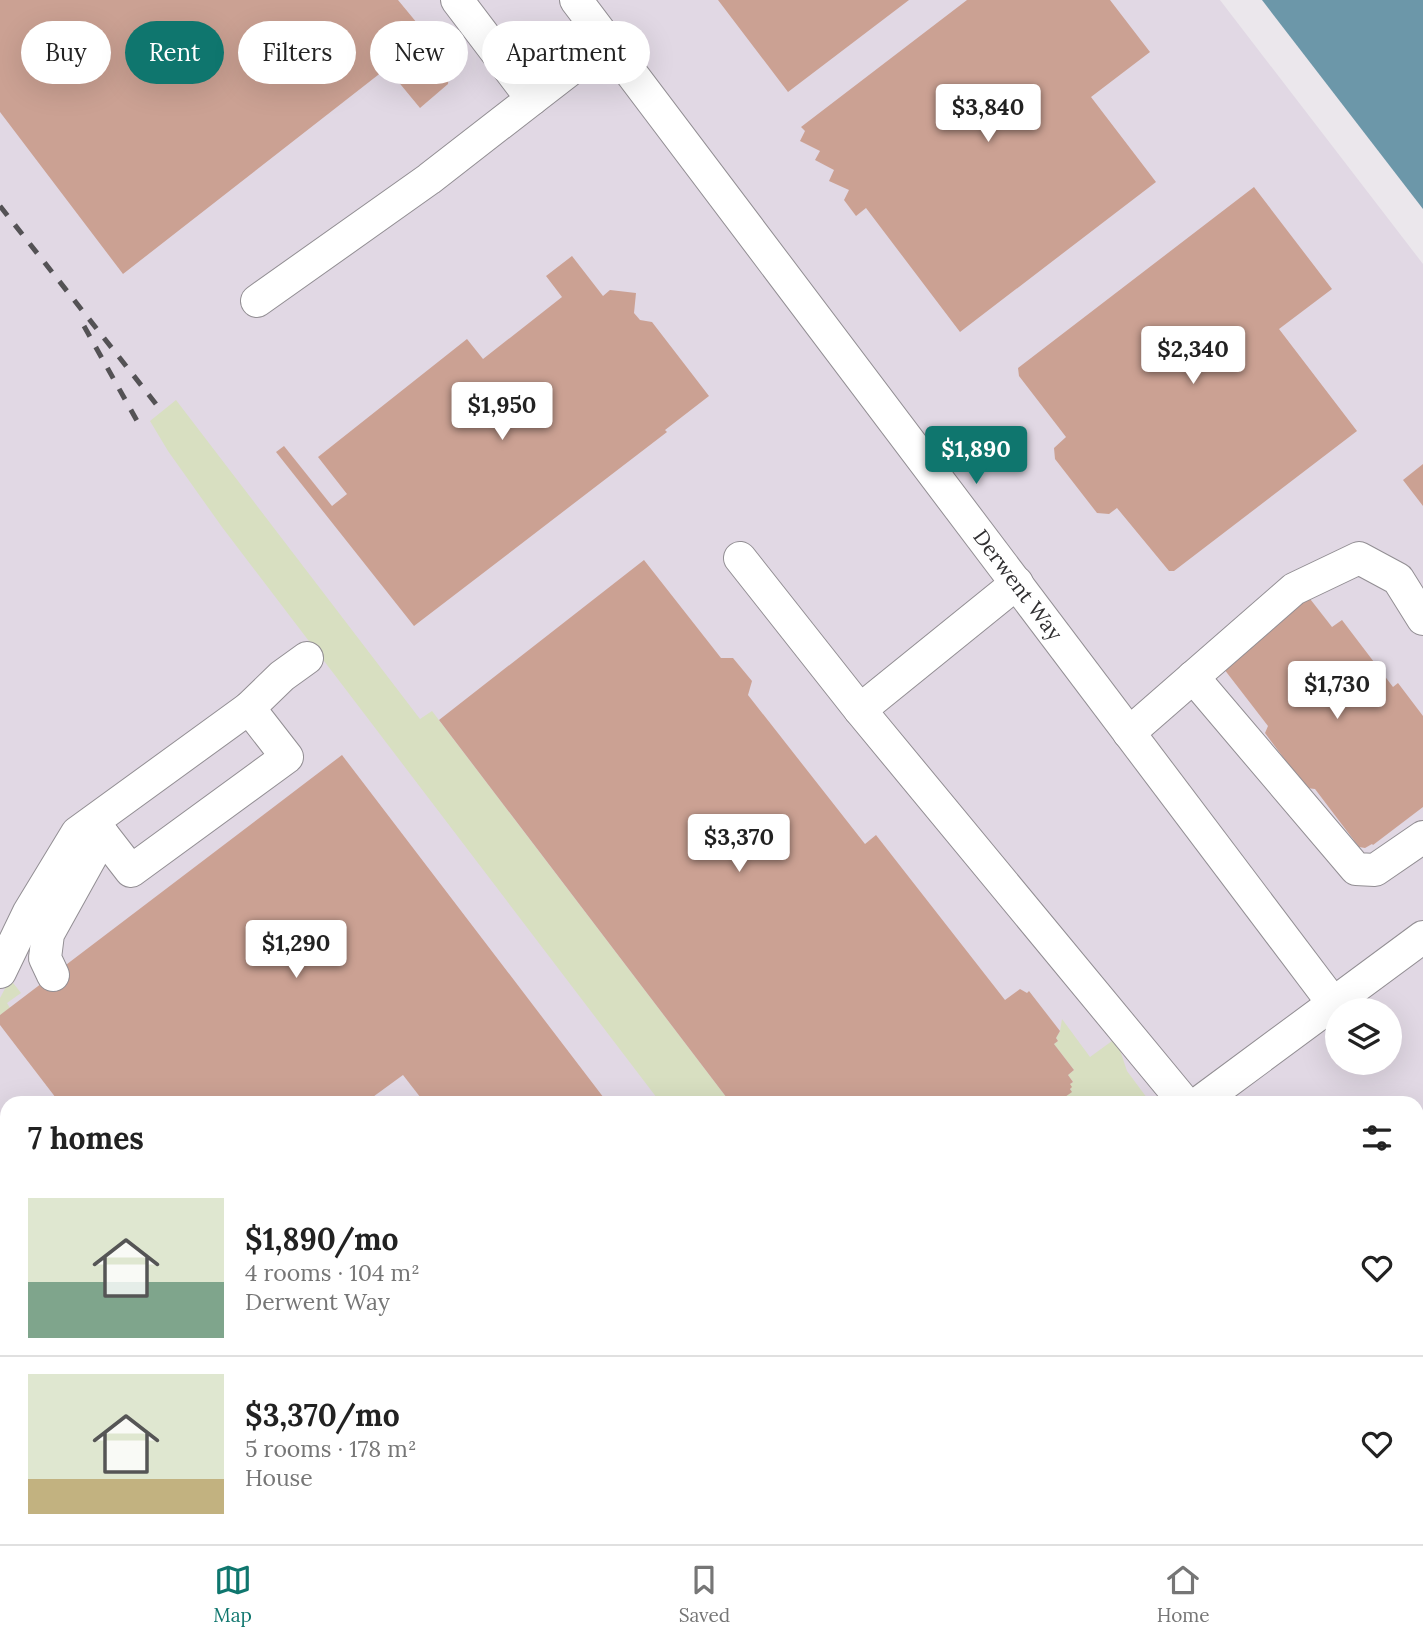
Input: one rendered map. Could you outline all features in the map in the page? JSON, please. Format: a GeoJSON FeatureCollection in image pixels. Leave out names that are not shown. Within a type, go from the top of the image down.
{"type":"FeatureCollection","features":[{"type":"Feature","properties":{"kind":"street"},"geometry":{"type":"LineString","coordinates":[[457,0],[533,99]]}},
{"type":"Feature","properties":{"kind":"street","name":"Derwent Way"},"geometry":{"type":"LineString","coordinates":[[576,0],[592,21]]}},
{"type":"Feature","properties":{"kind":"street"},"geometry":{"type":"LineString","coordinates":[[257,301],[429,179],[552,84]]}},
{"type":"Feature","properties":{"kind":"street","name":"Derwent Way"},"geometry":{"type":"LineString","coordinates":[[640,84],[1329,998]]}},
{"type":"Feature","properties":{"kind":"street"},"geometry":{"type":"LineString","coordinates":[[740,558],[860,710],[1179,1096]]}},
{"type":"Feature","properties":{"kind":"street"},"geometry":{"type":"LineString","coordinates":[[1129,733],[1294,589],[1359,558],[1398,579],[1423,619]]}},
{"type":"Feature","properties":{"kind":"street"},"geometry":{"type":"LineString","coordinates":[[860,710],[1017,583]]}},
{"type":"Feature","properties":{"kind":"street"},"geometry":{"type":"LineString","coordinates":[[0,972],[29,912],[77,833],[98,828],[249,708],[282,676],[307,658]]}},
{"type":"Feature","properties":{"kind":"street"},"geometry":{"type":"LineString","coordinates":[[1193,677],[1356,869],[1375,870],[1423,837]]}},
{"type":"Feature","properties":{"kind":"street"},"geometry":{"type":"LineString","coordinates":[[98,828],[131,871],[287,757],[249,708]]}},
{"type":"Feature","properties":{"kind":"street"},"geometry":{"type":"LineString","coordinates":[[53,975],[46,958],[48,934],[98,828]]}},
{"type":"Feature","properties":{"kind":"street"},"geometry":{"type":"LineString","coordinates":[[1340,998],[1423,937]]}},
{"type":"Feature","properties":{"kind":"street"},"geometry":{"type":"LineString","coordinates":[[1208,1096],[1325,1009]]}},
{"type":"Feature","properties":{"kind":"shaded area"},"geometry":{"type":"Polygon","coordinates":[[[0,0],[1220,0],[1423,264],[1423,1096],[0,1096],[0,0]]]}},
{"type":"Feature","properties":{"kind":"green space"},"geometry":{"type":"Polygon","coordinates":[[[176,400],[420,719],[432,711],[725,1096],[655,1096],[222,527],[150,421],[176,400]]]}},
{"type":"Feature","properties":{"kind":"green space"},"geometry":{"type":"Polygon","coordinates":[[[10,979],[21,993],[7,1003],[10,1008],[0,1015],[0,998],[10,979]]]}},
{"type":"Feature","properties":{"kind":"green space"},"geometry":{"type":"Polygon","coordinates":[[[1062,1019],[1090,1057],[1112,1041],[1117,1041],[1127,1071],[1146,1096],[1066,1096],[1071,1092],[1070,1084],[1073,1082],[1068,1075],[1074,1070],[1054,1044],[1058,1041],[1056,1038],[1062,1019]]]}},
{"type":"Feature","properties":{"kind":"water"},"geometry":{"type":"Polygon","coordinates":[[[1262,0],[1423,0],[1423,209],[1262,0]]]}},
{"type":"Feature","properties":{"kind":"building"},"geometry":{"type":"Polygon","coordinates":[[[0,0],[398,0],[415,21],[370,21],[370,81],[123,274],[0,112],[0,0]]]}},
{"type":"Feature","properties":{"kind":"building"},"geometry":{"type":"Polygon","coordinates":[[[718,0],[909,0],[788,92],[718,0]]]}},
{"type":"Feature","properties":{"kind":"building"},"geometry":{"type":"Polygon","coordinates":[[[967,0],[1110,0],[1150,52],[1091,97],[1156,182],[960,332],[866,208],[856,216],[844,200],[849,190],[829,181],[834,170],[815,160],[820,151],[800,141],[805,131],[801,127],[967,0]]]}},
{"type":"Feature","properties":{"kind":"building"},"geometry":{"type":"Polygon","coordinates":[[[400,84],[448,84],[420,108],[400,84]]]}},
{"type":"Feature","properties":{"kind":"building"},"geometry":{"type":"Polygon","coordinates":[[[1254,187],[1332,289],[1279,329],[1357,431],[1174,571],[1169,571],[1117,508],[1109,514],[1097,513],[1055,459],[1054,448],[1066,437],[1019,376],[1018,368],[1254,187]]]}},
{"type":"Feature","properties":{"kind":"building"},"geometry":{"type":"Polygon","coordinates":[[[572,256],[603,296],[610,290],[636,293],[634,313],[640,320],[652,322],[709,396],[665,430],[667,432],[414,626],[276,452],[284,446],[332,506],[347,494],[318,457],[467,339],[483,359],[562,297],[546,276],[572,256]]]}},
{"type":"Feature","properties":{"kind":"building"},"geometry":{"type":"Polygon","coordinates":[[[1423,464],[1423,506],[1403,480],[1423,464]]]}},
{"type":"Feature","properties":{"kind":"building"},"geometry":{"type":"Polygon","coordinates":[[[644,560],[721,658],[733,658],[752,681],[748,695],[865,844],[876,835],[1005,1000],[1020,989],[1027,993],[1029,991],[1060,1031],[1056,1038],[1058,1041],[1054,1044],[1074,1070],[1068,1075],[1073,1082],[1070,1084],[1072,1092],[1066,1096],[725,1096],[439,720],[644,560]]]}},
{"type":"Feature","properties":{"kind":"building"},"geometry":{"type":"Polygon","coordinates":[[[1307,595],[1332,627],[1342,620],[1393,687],[1398,683],[1423,716],[1423,807],[1373,845],[1365,848],[1359,847],[1315,789],[1306,788],[1265,733],[1268,726],[1224,669],[1307,595]]]}},
{"type":"Feature","properties":{"kind":"building"},"geometry":{"type":"Polygon","coordinates":[[[342,755],[602,1096],[419,1096],[403,1075],[374,1096],[54,1096],[0,1025],[0,1015],[342,755]]]}},
{"type":"Feature","properties":{"kind":"railway"},"geometry":{"type":"LineString","coordinates":[[0,206],[156,404]]}},
{"type":"Feature","properties":{"kind":"railway"},"geometry":{"type":"LineString","coordinates":[[84,326],[141,428]]}}]}
